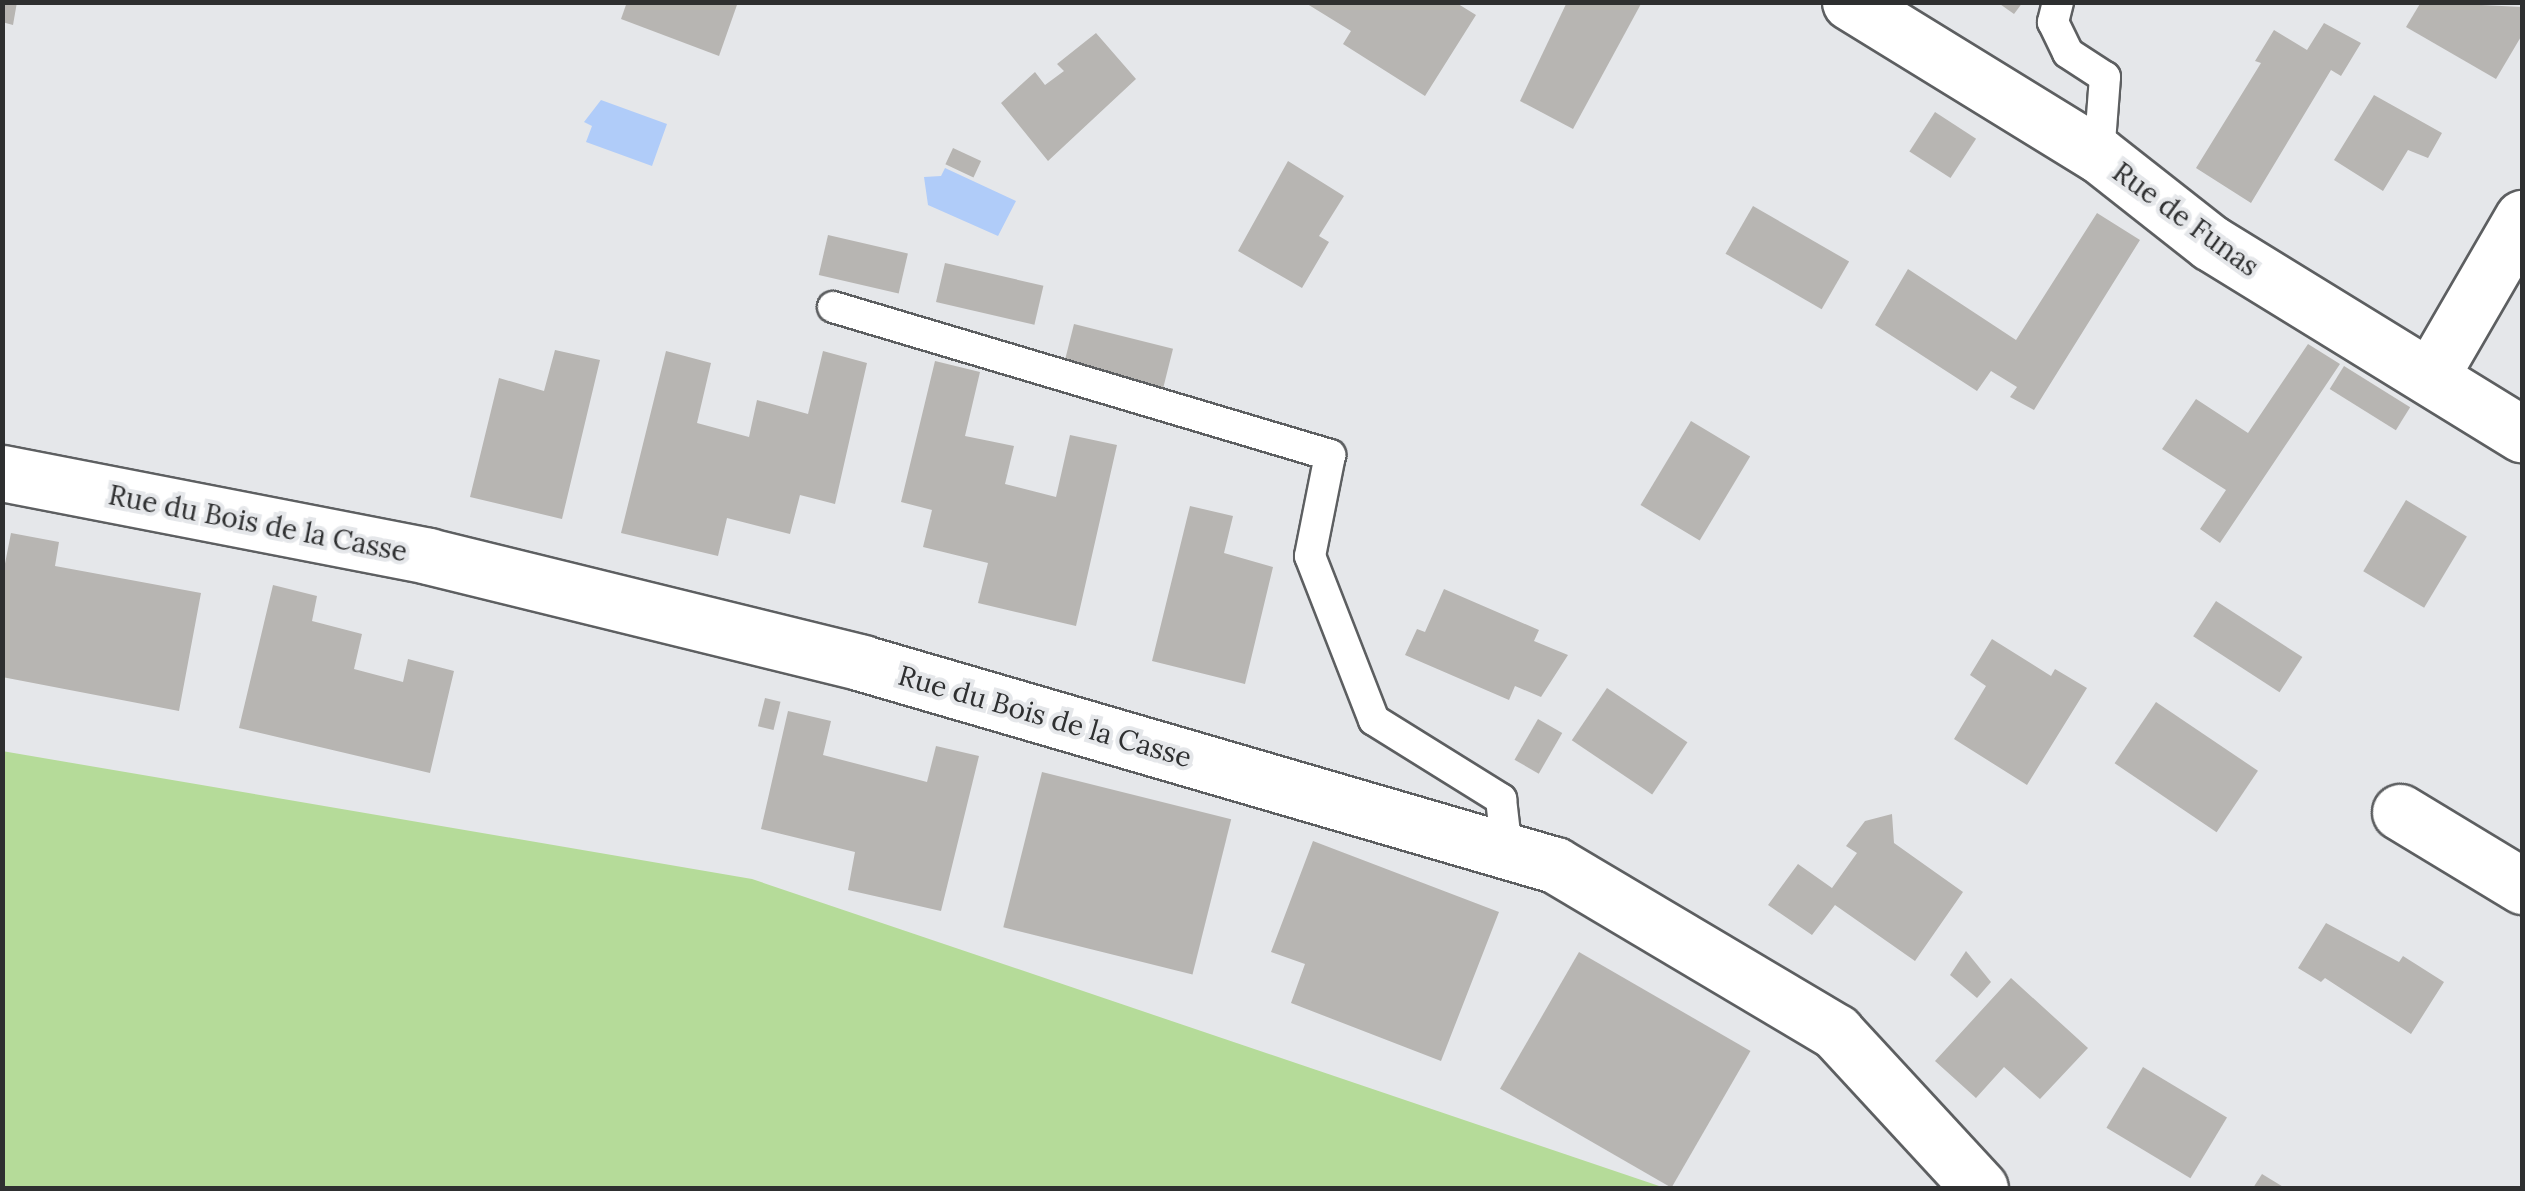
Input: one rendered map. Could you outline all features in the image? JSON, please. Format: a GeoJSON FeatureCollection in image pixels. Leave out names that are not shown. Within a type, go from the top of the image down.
{"type":"FeatureCollection","features":[{"type":"Feature","properties":{"kind":"street","name":"Rue de Funas"},"geometry":{"type":"LineString","coordinates":[[1850,2],[2099,156],[2211,243],[2522,434]]}},
{"type":"Feature","properties":{"kind":"street"},"geometry":{"type":"LineString","coordinates":[[2430,376],[2522,218]]}},
{"type":"Feature","properties":{"kind":"street","name":"Rue du Bois de la Casse"},"geometry":{"type":"LineString","coordinates":[[2,474],[428,556],[862,662],[1555,865],[1836,1032],[1980,1188]]}},
{"type":"Feature","properties":{"kind":"street"},"geometry":{"type":"LineString","coordinates":[[2400,812],[2522,886]]}},
{"type":"Feature","properties":{"kind":"lane"},"geometry":{"type":"LineString","coordinates":[[2058,2],[2053,22],[2068,53],[2105,76],[2099,156]]}},
{"type":"Feature","properties":{"kind":"lane"},"geometry":{"type":"LineString","coordinates":[[833,307],[1330,454],[1310,556],[1374,720],[1501,798],[1507,851]]}},
{"type":"Feature","properties":{"kind":"green space"},"geometry":{"type":"Polygon","coordinates":[[[2,751],[752,879],[1665,1188],[3,1188],[2,751]]]}},
{"type":"Feature","properties":{"kind":"water"},"geometry":{"type":"Polygon","coordinates":[[[601,100],[667,124],[652,166],[586,142],[592,126],[584,122],[601,100]]]}},
{"type":"Feature","properties":{"kind":"water"},"geometry":{"type":"Polygon","coordinates":[[[945,168],[1016,201],[998,236],[928,205],[924,177],[941,176],[945,168]]]}},
{"type":"Feature","properties":{"kind":"building"},"geometry":{"type":"Polygon","coordinates":[[[2,2],[17,2],[13,25],[2,22],[2,2]]]}},
{"type":"Feature","properties":{"kind":"building"},"geometry":{"type":"Polygon","coordinates":[[[627,2],[738,2],[719,56],[621,19],[627,2]]]}},
{"type":"Feature","properties":{"kind":"building"},"geometry":{"type":"Polygon","coordinates":[[[1304,2],[1455,2],[1476,15],[1425,96],[1343,44],[1351,31],[1304,2]]]}},
{"type":"Feature","properties":{"kind":"building"},"geometry":{"type":"Polygon","coordinates":[[[1567,2],[1642,2],[1573,129],[1520,101],[1567,2]]]}},
{"type":"Feature","properties":{"kind":"building"},"geometry":{"type":"Polygon","coordinates":[[[1997,2],[2023,2],[2014,14],[1997,2]]]}},
{"type":"Feature","properties":{"kind":"building"},"geometry":{"type":"Polygon","coordinates":[[[2421,2],[2522,7],[2522,35],[2496,79],[2406,27],[2421,2]]]}},
{"type":"Feature","properties":{"kind":"building"},"geometry":{"type":"Polygon","coordinates":[[[2324,23],[2361,43],[2341,76],[2331,70],[2251,203],[2196,168],[2261,63],[2255,61],[2274,30],[2307,50],[2324,23]]]}},
{"type":"Feature","properties":{"kind":"building"},"geometry":{"type":"Polygon","coordinates":[[[1096,33],[1136,79],[1048,161],[1001,103],[1035,72],[1045,85],[1064,71],[1057,64],[1096,33]]]}},
{"type":"Feature","properties":{"kind":"building"},"geometry":{"type":"Polygon","coordinates":[[[2374,95],[2442,133],[2428,158],[2408,150],[2383,191],[2334,160],[2374,95]]]}},
{"type":"Feature","properties":{"kind":"building"},"geometry":{"type":"Polygon","coordinates":[[[1935,112],[1976,139],[1950,178],[1909,151],[1935,112]]]}},
{"type":"Feature","properties":{"kind":"building"},"geometry":{"type":"Polygon","coordinates":[[[953,148],[981,161],[973,177],[945,164],[953,148]]]}},
{"type":"Feature","properties":{"kind":"building"},"geometry":{"type":"Polygon","coordinates":[[[1288,161],[1344,196],[1319,236],[1329,242],[1302,288],[1238,251],[1288,161]]]}},
{"type":"Feature","properties":{"kind":"building"},"geometry":{"type":"Polygon","coordinates":[[[1753,206],[1849,262],[1822,309],[1726,254],[1753,206]]]}},
{"type":"Feature","properties":{"kind":"building"},"geometry":{"type":"Polygon","coordinates":[[[2097,213],[2140,240],[2034,410],[2010,397],[2017,387],[1991,371],[1977,391],[1875,325],[1908,269],[2016,340],[2097,213]]]}},
{"type":"Feature","properties":{"kind":"building"},"geometry":{"type":"Polygon","coordinates":[[[828,235],[908,253],[899,293],[819,275],[828,235]]]}},
{"type":"Feature","properties":{"kind":"building"},"geometry":{"type":"Polygon","coordinates":[[[945,263],[1043,286],[1034,325],[936,302],[945,263]]]}},
{"type":"Feature","properties":{"kind":"building"},"geometry":{"type":"Polygon","coordinates":[[[1074,324],[1173,349],[1163,388],[1064,364],[1074,324]]]}},
{"type":"Feature","properties":{"kind":"building"},"geometry":{"type":"Polygon","coordinates":[[[2308,344],[2340,364],[2220,543],[2200,529],[2226,490],[2162,449],[2196,399],[2248,433],[2308,344]]]}},
{"type":"Feature","properties":{"kind":"building"},"geometry":{"type":"Polygon","coordinates":[[[555,350],[600,360],[562,519],[470,497],[499,378],[544,391],[555,350]]]}},
{"type":"Feature","properties":{"kind":"building"},"geometry":{"type":"Polygon","coordinates":[[[666,351],[711,363],[697,423],[749,437],[757,400],[808,414],[823,351],[867,363],[835,504],[800,495],[790,534],[727,518],[718,556],[621,533],[666,351]]]}},
{"type":"Feature","properties":{"kind":"building"},"geometry":{"type":"Polygon","coordinates":[[[935,361],[980,372],[965,436],[1014,446],[1005,484],[1056,497],[1070,435],[1117,445],[1076,626],[978,603],[988,563],[923,547],[932,510],[901,502],[935,361]]]}},
{"type":"Feature","properties":{"kind":"building"},"geometry":{"type":"Polygon","coordinates":[[[2344,366],[2410,407],[2396,430],[2330,389],[2344,366]]]}},
{"type":"Feature","properties":{"kind":"building"},"geometry":{"type":"Polygon","coordinates":[[[1691,421],[1750,457],[1700,541],[1641,505],[1691,421]]]}},
{"type":"Feature","properties":{"kind":"building"},"geometry":{"type":"Polygon","coordinates":[[[2406,500],[2467,537],[2424,608],[2363,571],[2406,500]]]}},
{"type":"Feature","properties":{"kind":"building"},"geometry":{"type":"Polygon","coordinates":[[[1190,506],[1233,516],[1224,553],[1273,567],[1245,684],[1152,661],[1190,506]]]}},
{"type":"Feature","properties":{"kind":"building"},"geometry":{"type":"Polygon","coordinates":[[[11,533],[59,542],[55,566],[201,593],[179,711],[2,677],[2,579],[11,533]]]}},
{"type":"Feature","properties":{"kind":"building"},"geometry":{"type":"Polygon","coordinates":[[[273,585],[317,596],[312,621],[362,634],[354,669],[403,682],[408,659],[454,671],[430,773],[239,728],[273,585]]]}},
{"type":"Feature","properties":{"kind":"building"},"geometry":{"type":"Polygon","coordinates":[[[1444,589],[1539,630],[1534,641],[1568,655],[1541,697],[1515,686],[1509,700],[1405,655],[1417,629],[1425,632],[1444,589]]]}},
{"type":"Feature","properties":{"kind":"building"},"geometry":{"type":"Polygon","coordinates":[[[2216,601],[2302,657],[2280,692],[2193,636],[2216,601]]]}},
{"type":"Feature","properties":{"kind":"building"},"geometry":{"type":"Polygon","coordinates":[[[1992,639],[2051,676],[2055,669],[2087,688],[2027,785],[1954,739],[1986,686],[1970,675],[1992,639]]]}},
{"type":"Feature","properties":{"kind":"building"},"geometry":{"type":"Polygon","coordinates":[[[1607,688],[1687,742],[1652,794],[1572,740],[1607,688]]]}},
{"type":"Feature","properties":{"kind":"building"},"geometry":{"type":"Polygon","coordinates":[[[765,698],[781,702],[774,730],[758,726],[765,698]]]}},
{"type":"Feature","properties":{"kind":"building"},"geometry":{"type":"Polygon","coordinates":[[[2156,702],[2258,771],[2217,832],[2115,763],[2156,702]]]}},
{"type":"Feature","properties":{"kind":"building"},"geometry":{"type":"Polygon","coordinates":[[[788,711],[831,721],[823,755],[927,782],[936,746],[979,756],[941,911],[848,890],[855,852],[761,829],[788,711]]]}},
{"type":"Feature","properties":{"kind":"building"},"geometry":{"type":"Polygon","coordinates":[[[1538,719],[1562,733],[1539,774],[1514,760],[1538,719]]]}},
{"type":"Feature","properties":{"kind":"building"},"geometry":{"type":"Polygon","coordinates":[[[1042,772],[1231,819],[1193,974],[1003,927],[1042,772]]]}},
{"type":"Feature","properties":{"kind":"building"},"geometry":{"type":"Polygon","coordinates":[[[1892,814],[1894,843],[1963,892],[1915,961],[1835,905],[1812,935],[1768,905],[1798,864],[1832,888],[1857,853],[1846,846],[1865,821],[1892,814]]]}},
{"type":"Feature","properties":{"kind":"building"},"geometry":{"type":"Polygon","coordinates":[[[1313,841],[1499,912],[1441,1061],[1291,1003],[1305,964],[1271,952],[1313,841]]]}},
{"type":"Feature","properties":{"kind":"building"},"geometry":{"type":"Polygon","coordinates":[[[2326,923],[2399,962],[2403,956],[2444,982],[2411,1034],[2325,978],[2321,982],[2298,968],[2326,923]]]}},
{"type":"Feature","properties":{"kind":"building"},"geometry":{"type":"Polygon","coordinates":[[[1966,951],[1991,982],[1977,998],[1950,975],[1966,951]]]}},
{"type":"Feature","properties":{"kind":"building"},"geometry":{"type":"Polygon","coordinates":[[[1579,952],[1750,1051],[1671,1188],[1500,1089],[1579,952]]]}},
{"type":"Feature","properties":{"kind":"building"},"geometry":{"type":"Polygon","coordinates":[[[2011,978],[2088,1048],[2040,1099],[2004,1067],[1976,1098],[1935,1061],[2011,978]]]}},
{"type":"Feature","properties":{"kind":"building"},"geometry":{"type":"Polygon","coordinates":[[[2143,1067],[2227,1117],[2190,1178],[2106,1128],[2143,1067]]]}},
{"type":"Feature","properties":{"kind":"building"},"geometry":{"type":"Polygon","coordinates":[[[2262,1174],[2285,1188],[2253,1188],[2262,1174]]]}}]}
